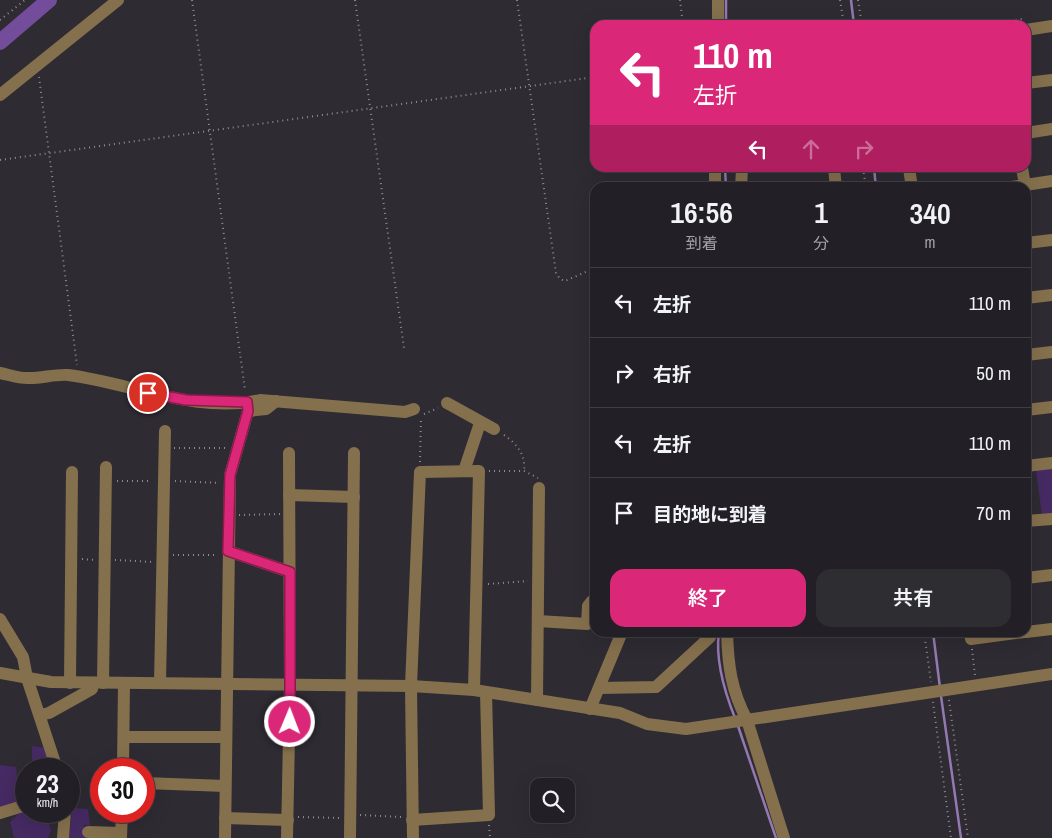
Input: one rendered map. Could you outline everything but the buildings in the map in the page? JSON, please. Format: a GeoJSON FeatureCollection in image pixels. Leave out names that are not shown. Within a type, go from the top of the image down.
{"type":"FeatureCollection","features":[{"type":"Feature","properties":{"kind":"street"},"geometry":{"type":"LineString","coordinates":[[0,95],[118,0]]}},
{"type":"Feature","properties":{"kind":"street"},"geometry":{"type":"LineString","coordinates":[[718,0],[718,20]]}},
{"type":"Feature","properties":{"kind":"street"},"geometry":{"type":"LineString","coordinates":[[1031,24],[1052,26]]}},
{"type":"Feature","properties":{"kind":"street"},"geometry":{"type":"LineString","coordinates":[[1031,82],[1052,80]]}},
{"type":"Feature","properties":{"kind":"street"},"geometry":{"type":"LineString","coordinates":[[1031,132],[1052,129]]}},
{"type":"Feature","properties":{"kind":"street"},"geometry":{"type":"LineString","coordinates":[[1031,184],[1052,181]]}},
{"type":"Feature","properties":{"kind":"street"},"geometry":{"type":"LineString","coordinates":[[1031,242],[1052,240]]}},
{"type":"Feature","properties":{"kind":"street"},"geometry":{"type":"LineString","coordinates":[[1031,297],[1052,295]]}},
{"type":"Feature","properties":{"kind":"street"},"geometry":{"type":"LineString","coordinates":[[1031,354],[1052,352]]}},
{"type":"Feature","properties":{"kind":"street"},"geometry":{"type":"LineString","coordinates":[[0,373],[27,378],[66,375],[123,386],[165,397],[266,409],[276,401],[405,412],[414,409]]}},
{"type":"Feature","properties":{"kind":"street"},"geometry":{"type":"LineString","coordinates":[[447,403],[480,423],[494,429]]}},
{"type":"Feature","properties":{"kind":"street"},"geometry":{"type":"LineString","coordinates":[[225,838],[230,483],[247,407]]}},
{"type":"Feature","properties":{"kind":"street"},"geometry":{"type":"LineString","coordinates":[[1031,409],[1052,407]]}},
{"type":"Feature","properties":{"kind":"street"},"geometry":{"type":"LineString","coordinates":[[464,471],[480,423]]}},
{"type":"Feature","properties":{"kind":"street"},"geometry":{"type":"LineString","coordinates":[[160,683],[165,432]]}},
{"type":"Feature","properties":{"kind":"street"},"geometry":{"type":"LineString","coordinates":[[287,838],[290,685],[289,453]]}},
{"type":"Feature","properties":{"kind":"street"},"geometry":{"type":"LineString","coordinates":[[350,838],[354,453]]}},
{"type":"Feature","properties":{"kind":"street"},"geometry":{"type":"LineString","coordinates":[[1031,465],[1052,462]]}},
{"type":"Feature","properties":{"kind":"street"},"geometry":{"type":"LineString","coordinates":[[40,715],[49,713],[92,689],[98,683],[105,560],[106,467]]}},
{"type":"Feature","properties":{"kind":"street"},"geometry":{"type":"LineString","coordinates":[[412,818],[489,815],[480,691],[476,584],[479,471],[420,472],[411,686],[412,818],[413,838]]}},
{"type":"Feature","properties":{"kind":"street"},"geometry":{"type":"LineString","coordinates":[[70,682],[72,472]]}},
{"type":"Feature","properties":{"kind":"street"},"geometry":{"type":"LineString","coordinates":[[537,700],[539,488]]}},
{"type":"Feature","properties":{"kind":"street"},"geometry":{"type":"LineString","coordinates":[[289,495],[354,497]]}},
{"type":"Feature","properties":{"kind":"street"},"geometry":{"type":"LineString","coordinates":[[1031,521],[1052,519]]}},
{"type":"Feature","properties":{"kind":"street"},"geometry":{"type":"LineString","coordinates":[[228,553],[290,572]]}},
{"type":"Feature","properties":{"kind":"street"},"geometry":{"type":"LineString","coordinates":[[1031,577],[1052,575]]}},
{"type":"Feature","properties":{"kind":"street"},"geometry":{"type":"LineString","coordinates":[[538,621],[587,624],[588,606],[590,605]]}},
{"type":"Feature","properties":{"kind":"street"},"geometry":{"type":"LineString","coordinates":[[0,619],[22,657],[54,758]]}},
{"type":"Feature","properties":{"kind":"street"},"geometry":{"type":"LineString","coordinates":[[1031,631],[1052,629]]}},
{"type":"Feature","properties":{"kind":"street"},"geometry":{"type":"LineString","coordinates":[[590,709],[620,637]]}},
{"type":"Feature","properties":{"kind":"street"},"geometry":{"type":"LineString","coordinates":[[599,688],[656,687],[709,637]]}},
{"type":"Feature","properties":{"kind":"street"},"geometry":{"type":"LineString","coordinates":[[727,637],[728,671],[747,720],[784,838]]}},
{"type":"Feature","properties":{"kind":"street"},"geometry":{"type":"LineString","coordinates":[[0,673],[51,682],[353,687],[411,686],[480,691],[620,713],[648,724],[686,728],[1052,674]]}},
{"type":"Feature","properties":{"kind":"street"},"geometry":{"type":"LineString","coordinates":[[123,758],[124,683]]}},
{"type":"Feature","properties":{"kind":"street"},"geometry":{"type":"LineString","coordinates":[[124,737],[226,737]]}},
{"type":"Feature","properties":{"kind":"street"},"geometry":{"type":"LineString","coordinates":[[155,783],[225,786]]}},
{"type":"Feature","properties":{"kind":"street"},"geometry":{"type":"LineString","coordinates":[[0,813],[15,808]]}},
{"type":"Feature","properties":{"kind":"street"},"geometry":{"type":"LineString","coordinates":[[225,818],[288,818]]}},
{"type":"Feature","properties":{"kind":"street"},"geometry":{"type":"LineString","coordinates":[[63,838],[64,823]]}},
{"type":"Feature","properties":{"kind":"street"},"geometry":{"type":"LineString","coordinates":[[88,832],[121,836],[122,823]]}},
{"type":"Feature","properties":{"kind":"path"},"geometry":{"type":"LineString","coordinates":[[0,20],[25,0]]}},
{"type":"Feature","properties":{"kind":"path"},"geometry":{"type":"LineString","coordinates":[[192,0],[247,407]]}},
{"type":"Feature","properties":{"kind":"path"},"geometry":{"type":"LineString","coordinates":[[355,0],[404,348]]}},
{"type":"Feature","properties":{"kind":"path"},"geometry":{"type":"LineString","coordinates":[[517,0],[556,273],[560,279],[565,281],[590,270]]}},
{"type":"Feature","properties":{"kind":"path"},"geometry":{"type":"LineString","coordinates":[[680,0],[683,20]]}},
{"type":"Feature","properties":{"kind":"path"},"geometry":{"type":"LineString","coordinates":[[840,0],[843,20]]}},
{"type":"Feature","properties":{"kind":"path"},"geometry":{"type":"LineString","coordinates":[[858,0],[861,20]]}},
{"type":"Feature","properties":{"kind":"path"},"geometry":{"type":"LineString","coordinates":[[39,76],[79,377]]}},
{"type":"Feature","properties":{"kind":"path"},"geometry":{"type":"LineString","coordinates":[[0,160],[590,78]]}},
{"type":"Feature","properties":{"kind":"path"},"geometry":{"type":"LineString","coordinates":[[420,472],[420,416],[447,403]]}},
{"type":"Feature","properties":{"kind":"path"},"geometry":{"type":"LineString","coordinates":[[494,429],[514,442],[525,461],[524,472]]}},
{"type":"Feature","properties":{"kind":"path"},"geometry":{"type":"LineString","coordinates":[[164,448],[237,448]]}},
{"type":"Feature","properties":{"kind":"path"},"geometry":{"type":"LineString","coordinates":[[479,471],[524,472],[538,478],[539,488]]}},
{"type":"Feature","properties":{"kind":"path"},"geometry":{"type":"LineString","coordinates":[[106,481],[230,483]]}},
{"type":"Feature","properties":{"kind":"path"},"geometry":{"type":"LineString","coordinates":[[229,515],[290,514]]}},
{"type":"Feature","properties":{"kind":"path"},"geometry":{"type":"LineString","coordinates":[[70,559],[162,559],[228,553]]}},
{"type":"Feature","properties":{"kind":"path"},"geometry":{"type":"LineString","coordinates":[[476,584],[538,581]]}},
{"type":"Feature","properties":{"kind":"path"},"geometry":{"type":"LineString","coordinates":[[925,637],[939,691],[968,838]]}},
{"type":"Feature","properties":{"kind":"path"},"geometry":{"type":"LineString","coordinates":[[970,637],[976,678]]}},
{"type":"Feature","properties":{"kind":"path"},"geometry":{"type":"LineString","coordinates":[[939,691],[951,838]]}},
{"type":"Feature","properties":{"kind":"path"},"geometry":{"type":"LineString","coordinates":[[288,818],[350,816],[412,818]]}},
{"type":"Feature","properties":{"kind":"shaded area"},"geometry":{"type":"Polygon","coordinates":[[[1052,468],[1052,515],[1042,516],[1036,470],[1052,468]]]}},
{"type":"Feature","properties":{"kind":"shaded area"},"geometry":{"type":"Polygon","coordinates":[[[32,746],[48,748],[48,758],[32,758],[32,746]]]}},
{"type":"Feature","properties":{"kind":"shaded area"},"geometry":{"type":"Polygon","coordinates":[[[0,765],[15,767],[15,804],[0,808],[0,765]]]}},
{"type":"Feature","properties":{"kind":"shaded area"},"geometry":{"type":"Polygon","coordinates":[[[80,808],[88,809],[90,825],[84,825],[85,837],[90,838],[69,838],[70,823],[80,823],[80,808]]]}},
{"type":"Feature","properties":{"kind":"shaded area"},"geometry":{"type":"Polygon","coordinates":[[[15,817],[15,823],[49,823],[51,831],[48,838],[14,838],[10,822],[15,817]]]}},
{"type":"Feature","properties":{"kind":"waterway"},"geometry":{"type":"LineString","coordinates":[[0,42],[49,0]]}},
{"type":"Feature","properties":{"kind":"waterway"},"geometry":{"type":"LineString","coordinates":[[726,0],[726,20]]}},
{"type":"Feature","properties":{"kind":"waterway"},"geometry":{"type":"LineString","coordinates":[[851,0],[853,20]]}},
{"type":"Feature","properties":{"kind":"waterway"},"geometry":{"type":"LineString","coordinates":[[725,172],[726,182]]}},
{"type":"Feature","properties":{"kind":"waterway"},"geometry":{"type":"LineString","coordinates":[[874,172],[875,182]]}},
{"type":"Feature","properties":{"kind":"waterway"},"geometry":{"type":"LineString","coordinates":[[719,637],[718,654],[722,676],[735,718]]}},
{"type":"Feature","properties":{"kind":"waterway"},"geometry":{"type":"LineString","coordinates":[[934,637],[940,688]]}},
{"type":"Feature","properties":{"kind":"waterway"},"geometry":{"type":"LineString","coordinates":[[941,696],[961,838]]}},
{"type":"Feature","properties":{"kind":"waterway"},"geometry":{"type":"LineString","coordinates":[[738,726],[776,838]]}},
{"type":"Feature","properties":{"kind":"route"},"geometry":{"type":"LineString","coordinates":[[148,393],[186,400],[247,402],[248,411],[230,475],[228,551],[290,572],[290,722]]}}]}
